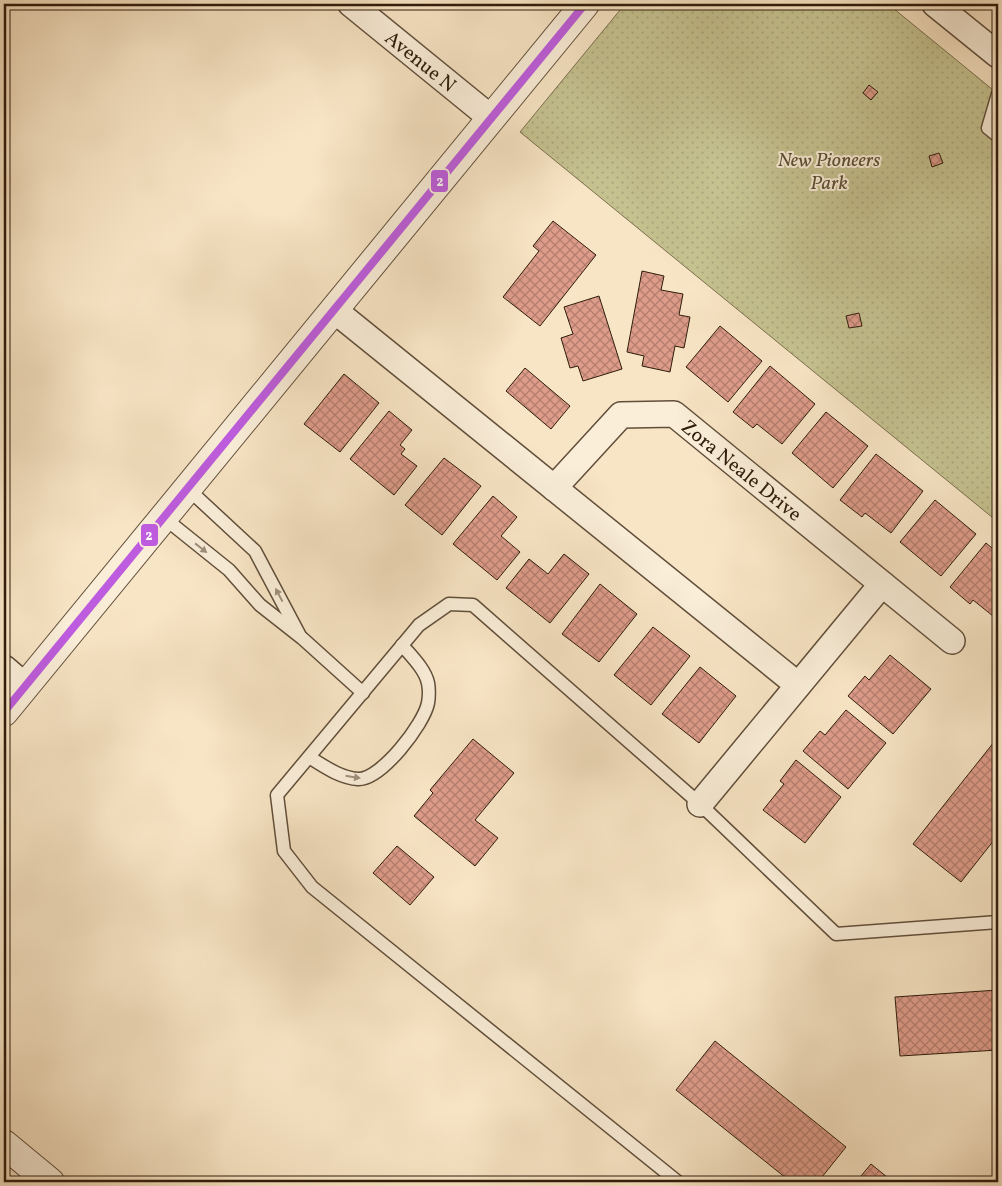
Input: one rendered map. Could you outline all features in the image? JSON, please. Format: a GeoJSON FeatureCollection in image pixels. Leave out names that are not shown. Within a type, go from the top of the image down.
{"type":"FeatureCollection","features":[{"type":"Feature","properties":{"kind":"street","name":"Avenue N"},"geometry":{"type":"LineString","coordinates":[[351,4],[491,118]]}},
{"type":"Feature","properties":{"kind":"street"},"geometry":{"type":"LineString","coordinates":[[4,712],[585,4]]}},
{"type":"Feature","properties":{"kind":"street"},"geometry":{"type":"LineString","coordinates":[[935,4],[998,55]]}},
{"type":"Feature","properties":{"kind":"street"},"geometry":{"type":"LineString","coordinates":[[334,310],[798,685]]}},
{"type":"Feature","properties":{"kind":"street","name":"Zora Neale Drive"},"geometry":{"type":"LineString","coordinates":[[554,488],[621,415],[674,414],[952,641]]}},
{"type":"Feature","properties":{"kind":"street"},"geometry":{"type":"LineString","coordinates":[[700,804],[882,584]]}},
{"type":"Feature","properties":{"kind":"street"},"geometry":{"type":"LineString","coordinates":[[4,668],[25,686]]}},
{"type":"Feature","properties":{"kind":"street"},"geometry":{"type":"LineString","coordinates":[[4,1144],[50,1182]]}},
{"type":"Feature","properties":{"kind":"lane"},"geometry":{"type":"LineString","coordinates":[[998,94],[988,128],[998,136]]}},
{"type":"Feature","properties":{"kind":"lane"},"geometry":{"type":"LineString","coordinates":[[187,488],[255,551],[302,638]]}},
{"type":"Feature","properties":{"kind":"lane"},"geometry":{"type":"LineString","coordinates":[[163,517],[230,570],[260,605],[302,638],[363,693]]}},
{"type":"Feature","properties":{"kind":"lane"},"geometry":{"type":"LineString","coordinates":[[678,1182],[312,887],[284,851],[277,795],[419,625],[449,604],[473,605],[700,804],[836,934],[998,922]]}},
{"type":"Feature","properties":{"kind":"lane"},"geometry":{"type":"LineString","coordinates":[[309,757],[340,775],[359,779],[383,768],[408,740],[420,722],[428,703],[428,683],[418,664],[402,645]]}},
{"type":"Feature","properties":{"kind":"green space","name":"New Pioneers Park"},"geometry":{"type":"Polygon","coordinates":[[[625,4],[888,4],[998,94],[998,522],[520,132],[625,4]]]}},
{"type":"Feature","properties":{"kind":"building"},"geometry":{"type":"Polygon","coordinates":[[[869,85],[878,92],[871,100],[863,93],[869,85]]]}},
{"type":"Feature","properties":{"kind":"building"},"geometry":{"type":"Polygon","coordinates":[[[939,153],[943,163],[932,167],[929,156],[939,153]]]}},
{"type":"Feature","properties":{"kind":"building"},"geometry":{"type":"Polygon","coordinates":[[[553,221],[596,255],[540,326],[503,297],[539,251],[533,246],[553,221]]]}},
{"type":"Feature","properties":{"kind":"building"},"geometry":{"type":"Polygon","coordinates":[[[642,271],[664,276],[661,290],[683,294],[679,315],[690,317],[684,348],[675,346],[670,372],[642,366],[644,356],[627,352],[642,271]]]}},
{"type":"Feature","properties":{"kind":"building"},"geometry":{"type":"Polygon","coordinates":[[[599,296],[622,369],[583,381],[578,366],[570,368],[561,338],[573,334],[564,307],[599,296]]]}},
{"type":"Feature","properties":{"kind":"building"},"geometry":{"type":"Polygon","coordinates":[[[859,313],[862,326],[849,328],[846,316],[859,313]]]}},
{"type":"Feature","properties":{"kind":"building"},"geometry":{"type":"Polygon","coordinates":[[[720,326],[762,361],[728,402],[686,367],[720,326]]]}},
{"type":"Feature","properties":{"kind":"building"},"geometry":{"type":"Polygon","coordinates":[[[770,366],[815,404],[782,444],[757,424],[753,428],[733,412],[770,366]]]}},
{"type":"Feature","properties":{"kind":"building"},"geometry":{"type":"Polygon","coordinates":[[[525,368],[570,406],[551,429],[506,391],[525,368]]]}},
{"type":"Feature","properties":{"kind":"building"},"geometry":{"type":"Polygon","coordinates":[[[344,374],[379,403],[340,452],[304,424],[344,374]]]}},
{"type":"Feature","properties":{"kind":"building"},"geometry":{"type":"Polygon","coordinates":[[[389,411],[412,430],[400,445],[405,449],[401,454],[417,466],[394,495],[350,459],[389,411]]]}},
{"type":"Feature","properties":{"kind":"building"},"geometry":{"type":"Polygon","coordinates":[[[826,412],[868,446],[833,488],[792,453],[826,412]]]}},
{"type":"Feature","properties":{"kind":"building"},"geometry":{"type":"Polygon","coordinates":[[[876,454],[923,491],[891,533],[865,513],[862,517],[840,500],[876,454]]]}},
{"type":"Feature","properties":{"kind":"building"},"geometry":{"type":"Polygon","coordinates":[[[444,458],[481,486],[442,535],[405,505],[444,458]]]}},
{"type":"Feature","properties":{"kind":"building"},"geometry":{"type":"Polygon","coordinates":[[[493,496],[517,517],[501,536],[520,552],[497,580],[453,544],[493,496]]]}},
{"type":"Feature","properties":{"kind":"building"},"geometry":{"type":"Polygon","coordinates":[[[935,500],[976,534],[941,576],[900,542],[935,500]]]}},
{"type":"Feature","properties":{"kind":"building"},"geometry":{"type":"Polygon","coordinates":[[[986,543],[998,553],[998,620],[973,600],[970,604],[950,587],[986,543]]]}},
{"type":"Feature","properties":{"kind":"building"},"geometry":{"type":"Polygon","coordinates":[[[564,554],[589,574],[550,623],[506,588],[529,559],[548,574],[564,554]]]}},
{"type":"Feature","properties":{"kind":"building"},"geometry":{"type":"Polygon","coordinates":[[[600,584],[637,614],[599,662],[562,634],[600,584]]]}},
{"type":"Feature","properties":{"kind":"building"},"geometry":{"type":"Polygon","coordinates":[[[653,627],[690,656],[651,705],[614,675],[653,627]]]}},
{"type":"Feature","properties":{"kind":"building"},"geometry":{"type":"Polygon","coordinates":[[[890,655],[931,689],[893,734],[848,696],[865,676],[869,680],[890,655]]]}},
{"type":"Feature","properties":{"kind":"building"},"geometry":{"type":"Polygon","coordinates":[[[700,667],[736,696],[699,743],[662,714],[700,667]]]}},
{"type":"Feature","properties":{"kind":"building"},"geometry":{"type":"Polygon","coordinates":[[[846,710],[886,743],[848,789],[803,751],[820,731],[825,735],[846,710]]]}},
{"type":"Feature","properties":{"kind":"building"},"geometry":{"type":"Polygon","coordinates":[[[998,737],[998,835],[961,882],[913,844],[998,737]]]}},
{"type":"Feature","properties":{"kind":"building"},"geometry":{"type":"Polygon","coordinates":[[[473,739],[514,773],[475,820],[498,838],[475,866],[414,816],[433,793],[430,790],[473,739]]]}},
{"type":"Feature","properties":{"kind":"building"},"geometry":{"type":"Polygon","coordinates":[[[796,760],[841,797],[805,843],[763,810],[784,784],[780,781],[796,760]]]}},
{"type":"Feature","properties":{"kind":"building"},"geometry":{"type":"Polygon","coordinates":[[[397,846],[434,877],[410,905],[373,873],[397,846]]]}},
{"type":"Feature","properties":{"kind":"building"},"geometry":{"type":"Polygon","coordinates":[[[998,990],[998,1050],[900,1056],[895,997],[998,990]]]}},
{"type":"Feature","properties":{"kind":"building"},"geometry":{"type":"Polygon","coordinates":[[[715,1041],[846,1147],[818,1182],[791,1182],[676,1090],[715,1041]]]}},
{"type":"Feature","properties":{"kind":"building"},"geometry":{"type":"Polygon","coordinates":[[[871,1164],[893,1182],[856,1182],[871,1164]]]}},
{"type":"Feature","properties":{"kind":"transit line","name":"2"},"geometry":{"type":"LineString","coordinates":[[4,712],[585,4]]}}]}
